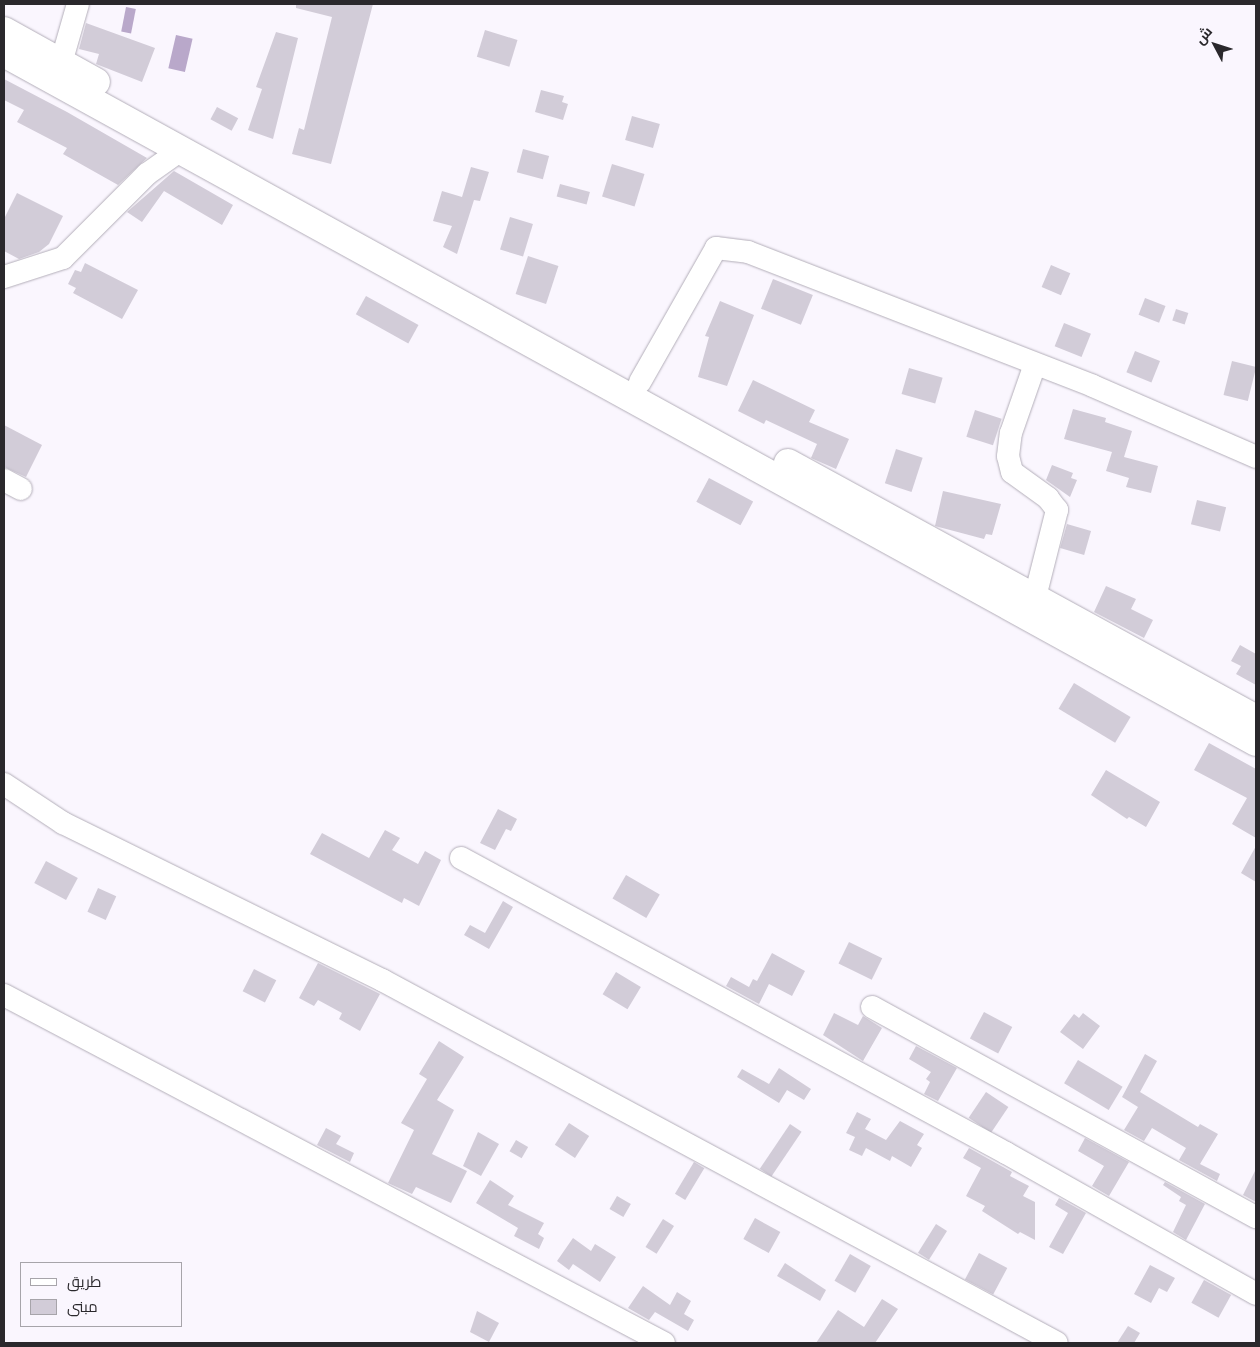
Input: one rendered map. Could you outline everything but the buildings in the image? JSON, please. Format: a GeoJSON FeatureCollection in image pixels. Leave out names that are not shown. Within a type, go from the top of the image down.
{"type":"FeatureCollection","features":[{"type":"Feature","properties":{"kind":"main road"},"geometry":{"type":"LineString","coordinates":[[4,31],[59,72],[181,150],[257,183]]}},
{"type":"Feature","properties":{"kind":"main road"},"geometry":{"type":"LineString","coordinates":[[4,53],[59,72],[257,183],[624,380],[1035,597],[1256,719]]}},
{"type":"Feature","properties":{"kind":"main road"},"geometry":{"type":"LineString","coordinates":[[624,380],[1256,742]]}},
{"type":"Feature","properties":{"kind":"street"},"geometry":{"type":"LineString","coordinates":[[59,72],[78,4]]}},
{"type":"Feature","properties":{"kind":"street"},"geometry":{"type":"LineString","coordinates":[[4,276],[63,258],[147,174],[181,150]]}},
{"type":"Feature","properties":{"kind":"street"},"geometry":{"type":"LineString","coordinates":[[624,380],[716,248],[748,252],[1036,364],[1256,457]]}},
{"type":"Feature","properties":{"kind":"street"},"geometry":{"type":"LineString","coordinates":[[1035,597],[1057,510],[1048,498],[1012,472],[1008,456],[1011,433],[1036,364]]}},
{"type":"Feature","properties":{"kind":"street"},"geometry":{"type":"LineString","coordinates":[[4,784],[63,823],[382,980],[1057,1343]]}},
{"type":"Feature","properties":{"kind":"street"},"geometry":{"type":"LineString","coordinates":[[461,858],[1006,1154],[1256,1294]]}},
{"type":"Feature","properties":{"kind":"street"},"geometry":{"type":"LineString","coordinates":[[4,995],[664,1343]]}},
{"type":"Feature","properties":{"kind":"street"},"geometry":{"type":"LineString","coordinates":[[872,1007],[1256,1217]]}},
{"type":"Feature","properties":{"kind":"shaded area"},"geometry":{"type":"Polygon","coordinates":[[[126,7],[136,9],[131,33],[121,32],[126,7]]]}},
{"type":"Feature","properties":{"kind":"shaded area"},"geometry":{"type":"Polygon","coordinates":[[[176,35],[193,39],[185,72],[168,68],[176,35]]]}}]}
